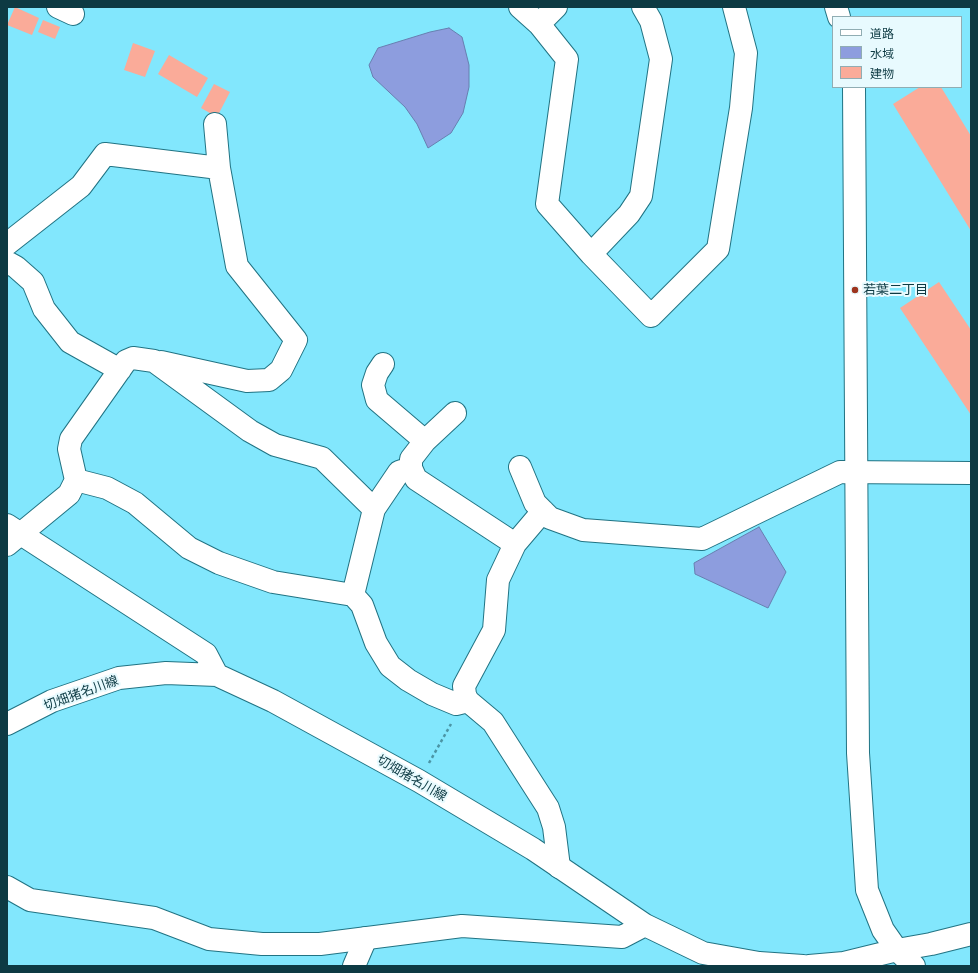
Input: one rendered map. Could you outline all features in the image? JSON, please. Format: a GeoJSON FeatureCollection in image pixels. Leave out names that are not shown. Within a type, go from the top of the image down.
{"type":"FeatureCollection","features":[{"type":"Feature","properties":{"kind":"street"},"geometry":{"type":"LineString","coordinates":[[520,7],[539,24],[567,59],[547,204],[591,254],[651,316],[718,249],[741,108],[746,53],[734,7]]}},
{"type":"Feature","properties":{"kind":"street"},"geometry":{"type":"LineString","coordinates":[[539,24],[556,7]]}},
{"type":"Feature","properties":{"kind":"street"},"geometry":{"type":"LineString","coordinates":[[591,254],[629,214],[641,196],[661,59],[651,21],[643,7]]}},
{"type":"Feature","properties":{"kind":"street"},"geometry":{"type":"LineString","coordinates":[[854,88],[858,753],[867,890],[882,930],[897,950],[914,966]]}},
{"type":"Feature","properties":{"kind":"street"},"geometry":{"type":"LineString","coordinates":[[215,124],[218,168],[237,266],[296,340],[281,370],[269,380],[247,381],[154,361],[133,358],[126,361],[72,439],[69,449],[76,480],[69,494],[11,534],[206,654],[217,675]]}},
{"type":"Feature","properties":{"kind":"street"},"geometry":{"type":"LineString","coordinates":[[7,244],[81,186],[105,154],[218,168]]}},
{"type":"Feature","properties":{"kind":"street"},"geometry":{"type":"LineString","coordinates":[[7,262],[16,267],[33,282],[44,309],[70,342],[120,370]]}},
{"type":"Feature","properties":{"kind":"street"},"geometry":{"type":"LineString","coordinates":[[154,361],[250,431],[275,445],[322,458],[374,509]]}},
{"type":"Feature","properties":{"kind":"street"},"geometry":{"type":"LineString","coordinates":[[383,364],[377,373],[373,385],[377,400],[425,442]]}},
{"type":"Feature","properties":{"kind":"street"},"geometry":{"type":"LineString","coordinates":[[455,413],[425,442],[411,459],[411,468],[416,479],[515,544]]}},
{"type":"Feature","properties":{"kind":"street"},"geometry":{"type":"LineString","coordinates":[[520,467],[535,503],[550,518],[583,530],[702,539],[840,472],[971,473]]}},
{"type":"Feature","properties":{"kind":"street"},"geometry":{"type":"LineString","coordinates":[[353,595],[374,509],[399,472],[411,468]]}},
{"type":"Feature","properties":{"kind":"street"},"geometry":{"type":"LineString","coordinates":[[76,480],[107,488],[135,503],[189,548],[219,563],[273,582],[353,595],[362,605],[376,643],[390,666],[408,680],[432,694],[456,704],[465,702],[493,722],[548,808],[554,827],[559,867]]}},
{"type":"Feature","properties":{"kind":"street"},"geometry":{"type":"LineString","coordinates":[[465,702],[464,686],[494,630],[498,580],[515,544],[543,511]]}},
{"type":"Feature","properties":{"kind":"street","name":"切畑猪名川線"},"geometry":{"type":"LineString","coordinates":[[7,724],[52,701],[119,678],[166,673],[217,675],[273,701],[419,781],[533,849],[645,925],[701,959],[803,966]]}},
{"type":"Feature","properties":{"kind":"street"},"geometry":{"type":"LineString","coordinates":[[7,888],[30,900],[154,918],[209,939],[262,944],[320,944],[462,926],[622,937],[645,925]]}},
{"type":"Feature","properties":{"kind":"street"},"geometry":{"type":"LineString","coordinates":[[809,966],[844,963],[971,934]]}},
{"type":"Feature","properties":{"kind":"street"},"geometry":{"type":"LineString","coordinates":[[354,966],[366,938]]}},
{"type":"Feature","properties":{"kind":"path"},"geometry":{"type":"LineString","coordinates":[[419,781],[465,702]]}},
{"type":"Feature","properties":{"kind":"water"},"geometry":{"type":"Polygon","coordinates":[[[449,28],[462,37],[469,65],[469,87],[463,113],[451,133],[428,148],[417,124],[405,107],[373,77],[369,65],[378,48],[430,32],[449,28]]]}},
{"type":"Feature","properties":{"kind":"water"},"geometry":{"type":"Polygon","coordinates":[[[759,527],[786,572],[768,608],[695,574],[694,563],[759,527]]]}},
{"type":"Feature","properties":{"kind":"building"},"geometry":{"type":"Polygon","coordinates":[[[15,7],[39,18],[32,35],[7,25],[15,7]]]}},
{"type":"Feature","properties":{"kind":"building"},"geometry":{"type":"Polygon","coordinates":[[[43,20],[60,27],[55,39],[38,32],[43,20]]]}},
{"type":"Feature","properties":{"kind":"building"},"geometry":{"type":"Polygon","coordinates":[[[133,43],[155,51],[145,77],[124,70],[133,43]]]}},
{"type":"Feature","properties":{"kind":"building"},"geometry":{"type":"Polygon","coordinates":[[[169,55],[208,78],[197,97],[158,74],[169,55]]]}},
{"type":"Feature","properties":{"kind":"building"},"geometry":{"type":"Polygon","coordinates":[[[214,84],[230,92],[217,117],[201,108],[214,84]]]}},
{"type":"Feature","properties":{"kind":"building"},"geometry":{"type":"Polygon","coordinates":[[[918,88],[942,88],[971,136],[971,231],[893,104],[918,88]]]}},
{"type":"Feature","properties":{"kind":"building"},"geometry":{"type":"Polygon","coordinates":[[[939,282],[971,330],[971,415],[900,308],[939,282]]]}},
{"type":"Feature","properties":{"kind":"place","name":"若葉二丁目"},"geometry":{"type":"Point","coordinates":[855,290]}}]}
